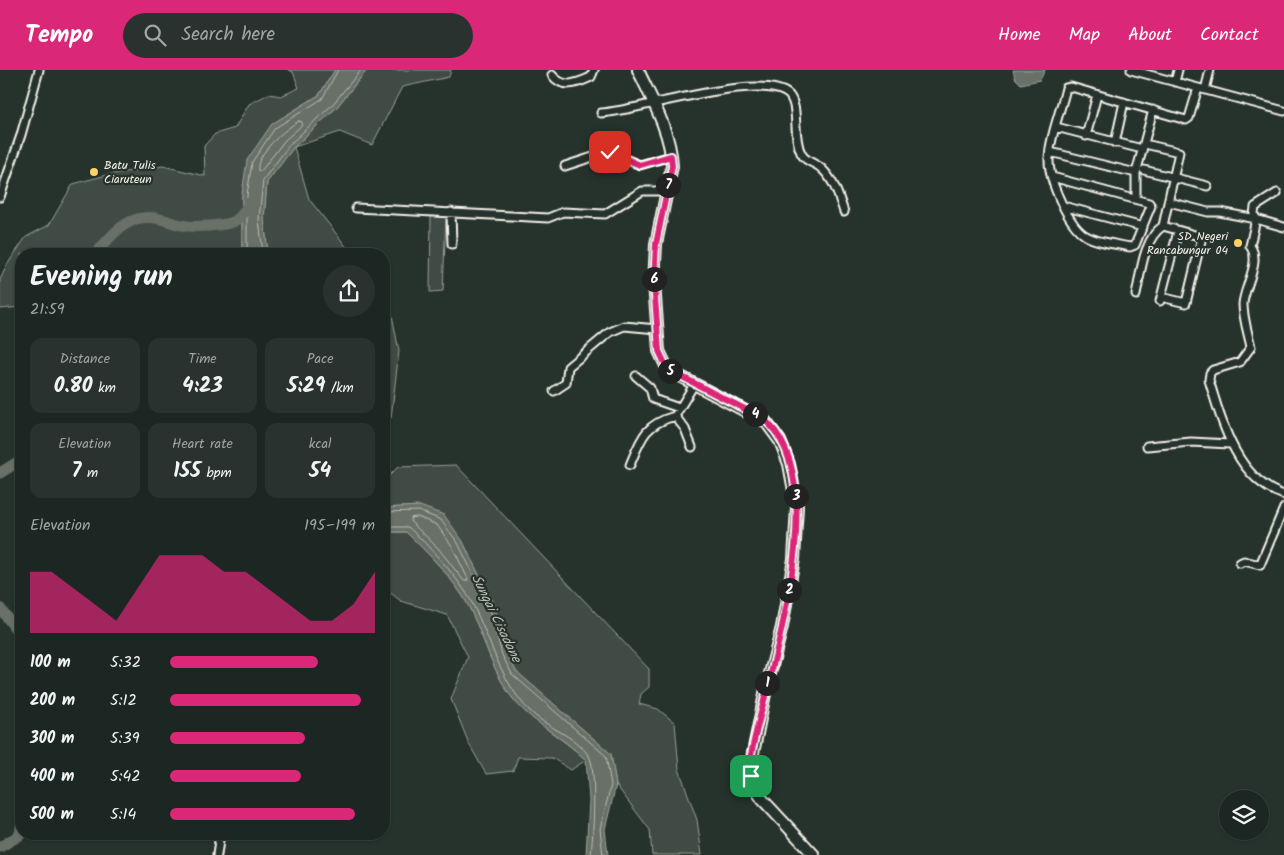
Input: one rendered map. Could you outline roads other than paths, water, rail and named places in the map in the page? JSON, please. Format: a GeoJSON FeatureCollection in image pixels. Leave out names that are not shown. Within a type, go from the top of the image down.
{"type":"FeatureCollection","features":[{"type":"Feature","properties":{"kind":"main road"},"geometry":{"type":"LineString","coordinates":[[638,70],[652,101],[671,156],[654,264],[659,351],[668,370],[766,422],[783,447],[795,487],[797,520],[794,560],[782,627],[762,706],[750,768],[753,785],[762,799],[814,855]]}},
{"type":"Feature","properties":{"kind":"street"},"geometry":{"type":"LineString","coordinates":[[0,197],[21,135],[39,70]]}},
{"type":"Feature","properties":{"kind":"street"},"geometry":{"type":"LineString","coordinates":[[552,75],[558,82],[566,85],[591,77],[594,70]]}},
{"type":"Feature","properties":{"kind":"street"},"geometry":{"type":"LineString","coordinates":[[1131,70],[1284,111]]}},
{"type":"Feature","properties":{"kind":"street"},"geometry":{"type":"LineString","coordinates":[[1175,82],[1178,70]]}},
{"type":"Feature","properties":{"kind":"street"},"geometry":{"type":"LineString","coordinates":[[1052,177],[1149,203],[1151,206],[1135,244],[1130,247],[1088,238],[1079,231],[1062,206],[1052,177],[1049,161],[1066,88],[1071,87],[1186,120],[1189,118],[1210,70]]}},
{"type":"Feature","properties":{"kind":"street"},"geometry":{"type":"LineString","coordinates":[[601,113],[614,112],[652,101],[757,83],[776,85],[784,90],[794,102],[795,136],[801,153],[805,160],[821,168],[832,182],[844,212]]}},
{"type":"Feature","properties":{"kind":"street"},"geometry":{"type":"LineString","coordinates":[[1086,136],[1097,95]]}},
{"type":"Feature","properties":{"kind":"street"},"geometry":{"type":"LineString","coordinates":[[1114,143],[1124,102]]}},
{"type":"Feature","properties":{"kind":"street"},"geometry":{"type":"LineString","coordinates":[[1136,198],[1136,174],[1146,147],[1153,110]]}},
{"type":"Feature","properties":{"kind":"street"},"geometry":{"type":"LineString","coordinates":[[1056,128],[1114,143],[1180,152],[1163,226],[1154,231],[1150,240],[1136,295]]}},
{"type":"Feature","properties":{"kind":"street"},"geometry":{"type":"LineString","coordinates":[[565,166],[610,152],[640,165],[671,156]]}},
{"type":"Feature","properties":{"kind":"street"},"geometry":{"type":"LineString","coordinates":[[1050,152],[1136,174]]}},
{"type":"Feature","properties":{"kind":"street"},"geometry":{"type":"LineString","coordinates":[[1144,170],[1207,186]]}},
{"type":"Feature","properties":{"kind":"street"},"geometry":{"type":"LineString","coordinates":[[356,208],[548,218],[563,212],[605,214],[642,191],[667,191]]}},
{"type":"Feature","properties":{"kind":"street"},"geometry":{"type":"LineString","coordinates":[[1277,194],[1255,207],[1254,214],[1256,219],[1250,246],[1254,250],[1254,261],[1243,304],[1251,347],[1240,362],[1210,372],[1210,380],[1230,444],[1260,482],[1273,492],[1284,495]]}},
{"type":"Feature","properties":{"kind":"street"},"geometry":{"type":"LineString","coordinates":[[1169,202],[1208,212],[1220,212],[1256,219],[1284,227]]}},
{"type":"Feature","properties":{"kind":"street"},"geometry":{"type":"LineString","coordinates":[[1062,206],[1143,227]]}},
{"type":"Feature","properties":{"kind":"street"},"geometry":{"type":"LineString","coordinates":[[450,212],[452,244]]}},
{"type":"Feature","properties":{"kind":"street"},"geometry":{"type":"LineString","coordinates":[[1163,226],[1202,237],[1186,303],[1161,299],[1178,231]]}},
{"type":"Feature","properties":{"kind":"street"},"geometry":{"type":"LineString","coordinates":[[554,390],[566,383],[568,367],[610,332],[624,326],[657,329]]}},
{"type":"Feature","properties":{"kind":"street"},"geometry":{"type":"LineString","coordinates":[[636,376],[648,385],[653,399],[679,408]]}},
{"type":"Feature","properties":{"kind":"street"},"geometry":{"type":"LineString","coordinates":[[630,465],[638,445],[650,427],[659,420],[675,416],[695,383]]}},
{"type":"Feature","properties":{"kind":"street"},"geometry":{"type":"LineString","coordinates":[[675,416],[685,429],[692,448]]}},
{"type":"Feature","properties":{"kind":"street"},"geometry":{"type":"LineString","coordinates":[[1147,446],[1190,442],[1230,444]]}},
{"type":"Feature","properties":{"kind":"street"},"geometry":{"type":"LineString","coordinates":[[1240,563],[1244,561],[1260,565],[1284,508]]}},
{"type":"Feature","properties":{"kind":"street"},"geometry":{"type":"LineString","coordinates":[[217,855],[219,840]]}},
{"type":"Feature","properties":{"kind":"water"},"geometry":{"type":"Polygon","coordinates":[[[335,70],[367,70],[336,108],[294,147],[267,182],[264,219],[267,248],[242,248],[242,194],[247,160],[272,124],[319,95],[335,70]]]}},
{"type":"Feature","properties":{"kind":"water"},"geometry":{"type":"Polygon","coordinates":[[[1013,70],[1045,70],[1040,80],[1021,84],[1015,78],[1013,70]]]}},
{"type":"Feature","properties":{"kind":"water","name":"Sungai Cisadane"},"geometry":{"type":"Polygon","coordinates":[[[420,506],[444,515],[462,540],[495,608],[507,654],[516,671],[611,754],[616,785],[605,829],[608,855],[586,855],[589,800],[586,760],[523,710],[514,700],[495,669],[478,626],[462,595],[440,566],[406,532],[390,532],[390,508],[420,506]]]}},
{"type":"Feature","properties":{"kind":"waterway"},"geometry":{"type":"LineString","coordinates":[[101,248],[119,229],[137,219],[149,217],[187,226],[217,225],[235,221],[244,213],[249,203]]}},
{"type":"Feature","properties":{"kind":"waterway"},"geometry":{"type":"LineString","coordinates":[[0,473],[15,464]]}},
{"type":"Feature","properties":{"kind":"waterway"},"geometry":{"type":"LineString","coordinates":[[0,608],[15,628]]}},
{"type":"Feature","properties":{"kind":"waterway"},"geometry":{"type":"LineString","coordinates":[[0,847],[15,838]]}},
{"type":"Feature","properties":{"kind":"place","name":"Batu Tulis Ciaruteun"},"geometry":{"type":"Point","coordinates":[94,172]}},
{"type":"Feature","properties":{"kind":"place","name":"SD Negeri Rancabungur 04"},"geometry":{"type":"Point","coordinates":[1238,243]}}]}
